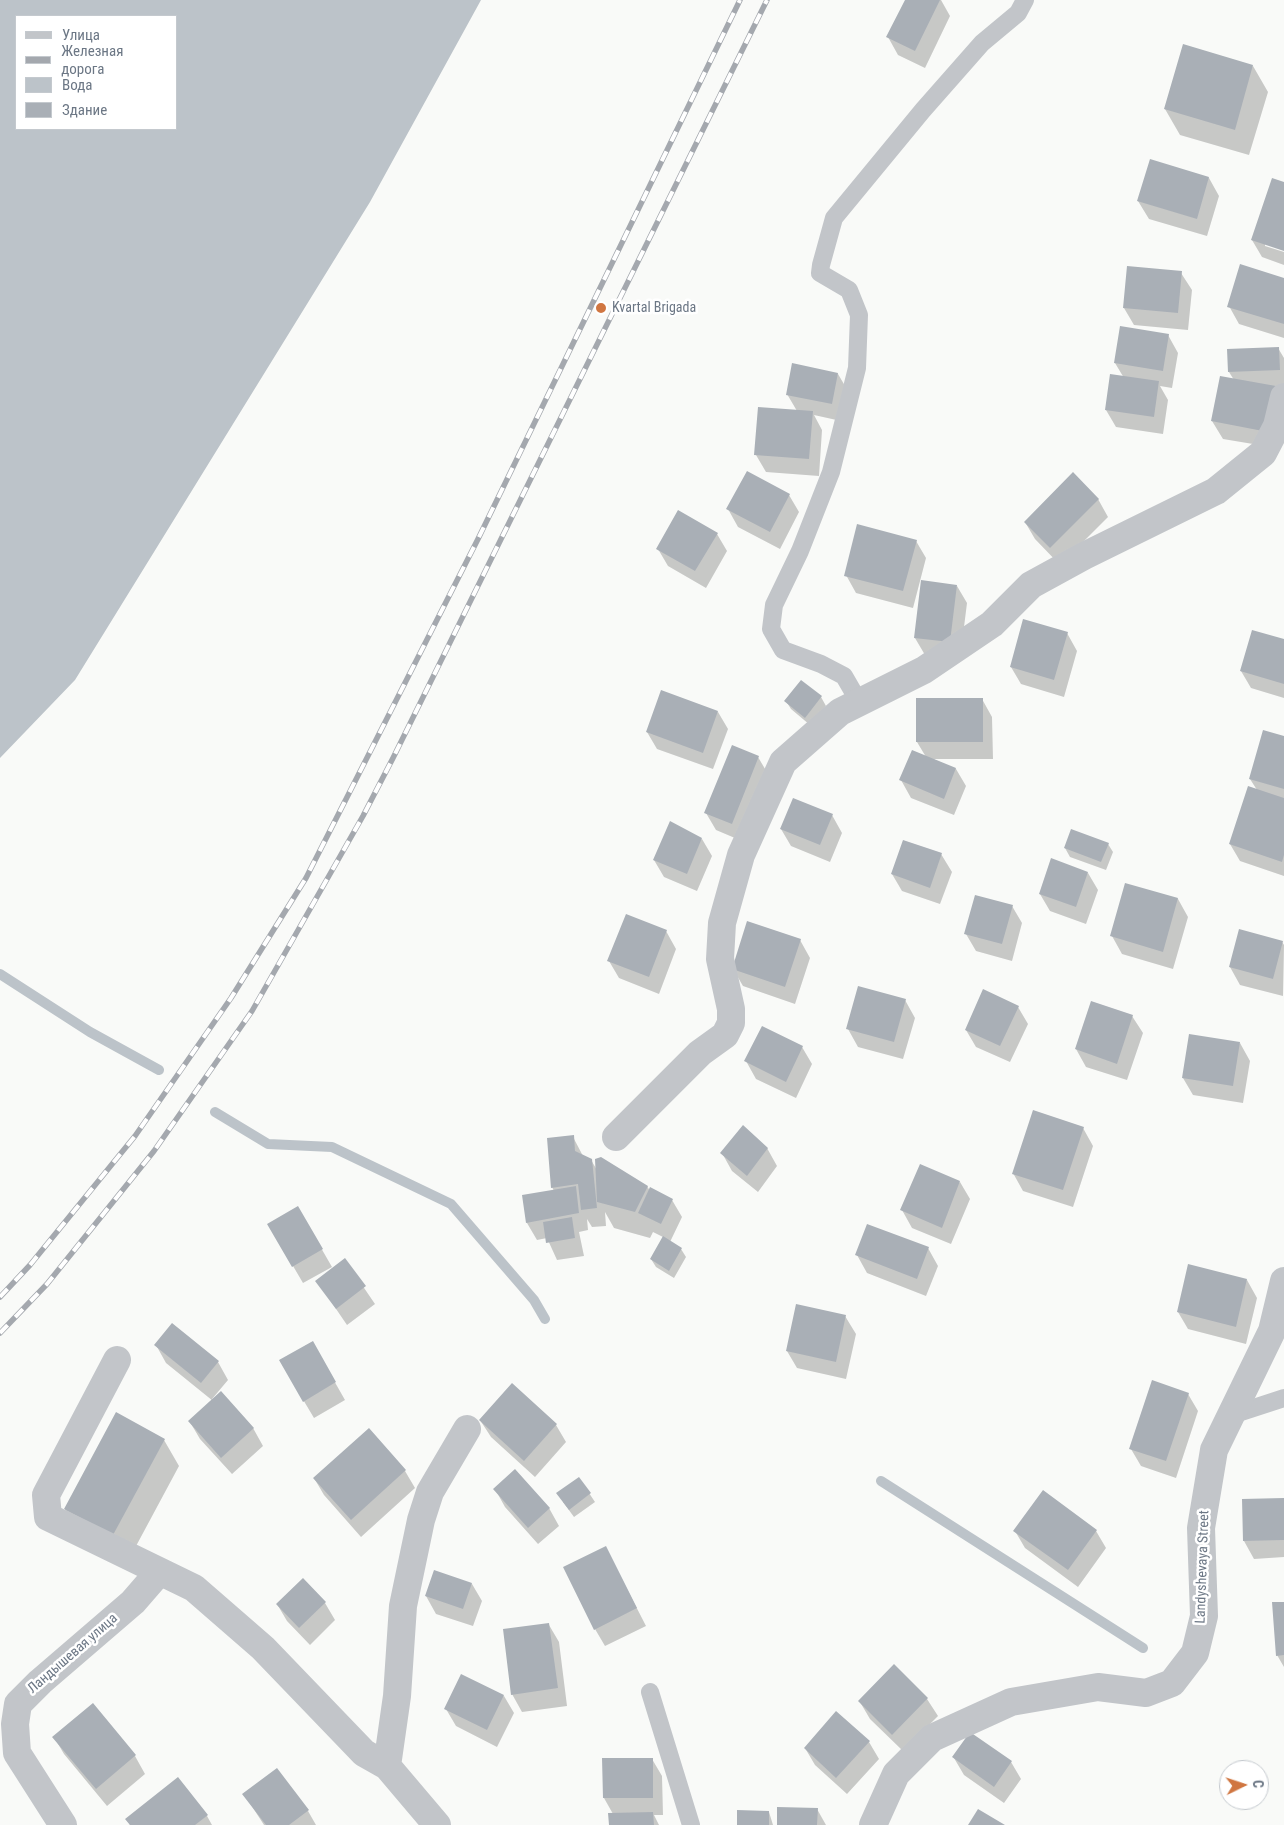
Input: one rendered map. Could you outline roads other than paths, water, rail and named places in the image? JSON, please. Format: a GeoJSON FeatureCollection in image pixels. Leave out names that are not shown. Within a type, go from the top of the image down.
{"type":"FeatureCollection","features":[{"type":"Feature","properties":{"kind":"street"},"geometry":{"type":"LineString","coordinates":[[616,1137],[700,1053],[725,1035],[731,1023],[731,1008],[720,959],[722,923],[741,855],[783,762],[840,712],[924,670],[992,624],[1031,586],[1084,556],[1216,491],[1262,453],[1277,426],[1284,397]]}},
{"type":"Feature","properties":{"kind":"street","name":"Landyshevaya Street"},"geometry":{"type":"LineString","coordinates":[[873,1825],[896,1774],[932,1738],[1011,1702],[1098,1687],[1146,1692],[1172,1683],[1195,1653],[1204,1616],[1201,1528],[1214,1450],[1272,1331],[1284,1281]]}},
{"type":"Feature","properties":{"kind":"street"},"geometry":{"type":"LineString","coordinates":[[116,1360],[46,1495],[48,1517],[194,1588],[264,1648],[364,1753],[387,1766],[437,1825]]}},
{"type":"Feature","properties":{"kind":"street"},"geometry":{"type":"LineString","coordinates":[[387,1766],[397,1696],[403,1606],[422,1520],[430,1492],[467,1429]]}},
{"type":"Feature","properties":{"kind":"street","name":"Ландышевая улица"},"geometry":{"type":"LineString","coordinates":[[63,1825],[17,1753],[15,1724],[18,1704],[40,1682],[133,1602],[159,1572]]}},
{"type":"Feature","properties":{"kind":"lane"},"geometry":{"type":"LineString","coordinates":[[859,702],[844,676],[821,664],[783,650],[771,629],[774,605],[800,551],[831,472],[857,368],[859,315],[848,290],[820,273],[821,265],[834,218],[939,92],[982,43],[1018,13],[1025,0]]}},
{"type":"Feature","properties":{"kind":"lane"},"geometry":{"type":"LineString","coordinates":[[1230,1416],[1284,1398]]}},
{"type":"Feature","properties":{"kind":"lane"},"geometry":{"type":"LineString","coordinates":[[650,1692],[691,1825]]}},
{"type":"Feature","properties":{"kind":"water"},"geometry":{"type":"Polygon","coordinates":[[[0,0],[481,0],[370,202],[75,680],[0,758],[0,0]]]}},
{"type":"Feature","properties":{"kind":"waterway"},"geometry":{"type":"LineString","coordinates":[[0,974],[90,1032],[159,1070]]}},
{"type":"Feature","properties":{"kind":"waterway"},"geometry":{"type":"LineString","coordinates":[[215,1112],[268,1144],[332,1147],[451,1204],[534,1300],[545,1319]]}},
{"type":"Feature","properties":{"kind":"waterway"},"geometry":{"type":"LineString","coordinates":[[881,1481],[1143,1648]]}},
{"type":"Feature","properties":{"kind":"railway"},"geometry":{"type":"LineString","coordinates":[[0,1297],[30,1265],[135,1136],[231,998],[306,878],[478,539],[740,0]]}},
{"type":"Feature","properties":{"kind":"railway"},"geometry":{"type":"LineString","coordinates":[[0,1333],[47,1284],[154,1151],[252,1011],[363,816],[393,758],[767,0]]}},
{"type":"Feature","properties":{"kind":"place","name":"Kvartal Brigada"},"geometry":{"type":"Point","coordinates":[601,308]}}]}
